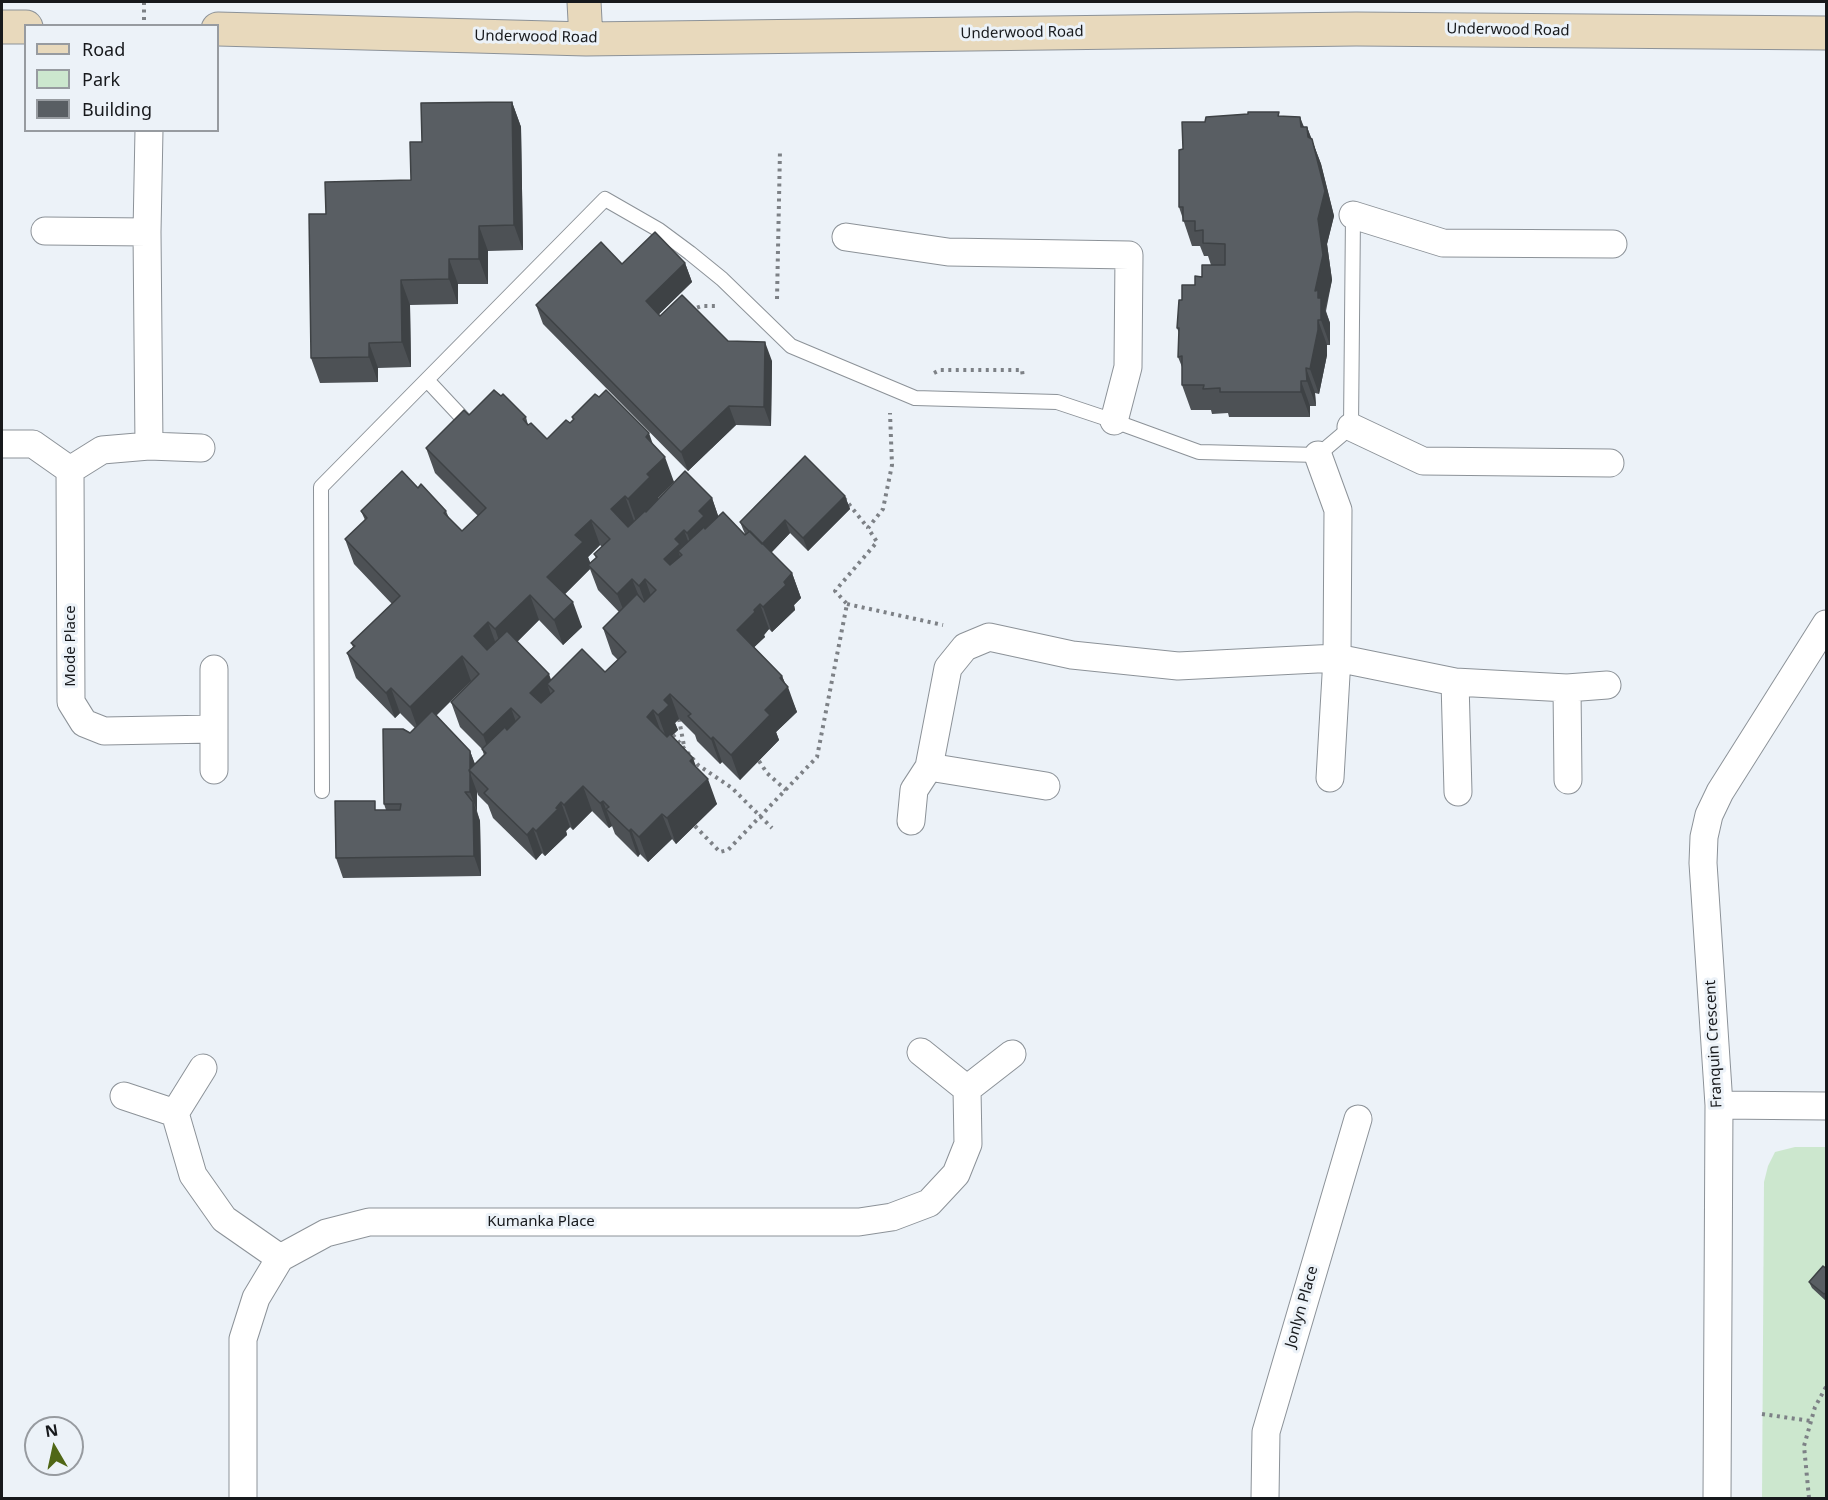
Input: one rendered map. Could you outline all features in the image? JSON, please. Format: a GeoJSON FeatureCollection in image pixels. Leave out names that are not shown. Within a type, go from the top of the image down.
{"type":"FeatureCollection","features":[{"type":"Feature","properties":{"kind":"main road"},"geometry":{"type":"LineString","coordinates":[[584,2],[586,39]]}},
{"type":"Feature","properties":{"kind":"main road"},"geometry":{"type":"LineString","coordinates":[[2,27],[24,27]]}},
{"type":"Feature","properties":{"kind":"main road","name":"Underwood Road"},"geometry":{"type":"LineString","coordinates":[[219,29],[586,39],[1356,29],[1827,33]]}},
{"type":"Feature","properties":{"kind":"street"},"geometry":{"type":"LineString","coordinates":[[148,446],[149,132]]}},
{"type":"Feature","properties":{"kind":"street"},"geometry":{"type":"LineString","coordinates":[[1353,214],[1443,243],[1613,244]]}},
{"type":"Feature","properties":{"kind":"street"},"geometry":{"type":"LineString","coordinates":[[45,231],[147,232]]}},
{"type":"Feature","properties":{"kind":"street"},"geometry":{"type":"LineString","coordinates":[[846,237],[948,252],[1129,255],[1128,367],[1114,421]]}},
{"type":"Feature","properties":{"kind":"street"},"geometry":{"type":"LineString","coordinates":[[1351,427],[1423,462],[1610,463]]}},
{"type":"Feature","properties":{"kind":"street"},"geometry":{"type":"LineString","coordinates":[[2,444],[33,444],[70,470],[102,450],[148,446],[201,448]]}},
{"type":"Feature","properties":{"kind":"street"},"geometry":{"type":"LineString","coordinates":[[1318,455],[1338,510],[1337,658],[1330,778]]}},
{"type":"Feature","properties":{"kind":"street","name":"Mode Place"},"geometry":{"type":"LineString","coordinates":[[70,470],[71,702],[84,723],[105,731],[214,729]]}},
{"type":"Feature","properties":{"kind":"street","name":"Franquin Crescent"},"geometry":{"type":"LineString","coordinates":[[1717,1498],[1719,1105],[1703,863],[1704,837],[1709,814],[1720,792],[1827,624]]}},
{"type":"Feature","properties":{"kind":"street"},"geometry":{"type":"LineString","coordinates":[[911,821],[914,790],[929,767],[948,668],[965,647],[989,637],[1072,654],[1178,666],[1337,658],[1455,682],[1567,688],[1607,685]]}},
{"type":"Feature","properties":{"kind":"street"},"geometry":{"type":"LineString","coordinates":[[214,669],[214,770]]}},
{"type":"Feature","properties":{"kind":"street"},"geometry":{"type":"LineString","coordinates":[[1455,682],[1458,792]]}},
{"type":"Feature","properties":{"kind":"street"},"geometry":{"type":"LineString","coordinates":[[1567,688],[1568,780]]}},
{"type":"Feature","properties":{"kind":"street"},"geometry":{"type":"LineString","coordinates":[[929,767],[1046,786]]}},
{"type":"Feature","properties":{"kind":"street"},"geometry":{"type":"LineString","coordinates":[[921,1052],[967,1089],[1012,1053]]}},
{"type":"Feature","properties":{"kind":"street"},"geometry":{"type":"LineString","coordinates":[[203,1068],[175,1113],[193,1175],[224,1218],[280,1258],[256,1298],[243,1338],[243,1498]]}},
{"type":"Feature","properties":{"kind":"street","name":"Kumanka Place"},"geometry":{"type":"LineString","coordinates":[[280,1258],[326,1233],[369,1222],[859,1222],[892,1217],[929,1203],[956,1174],[968,1144],[967,1089]]}},
{"type":"Feature","properties":{"kind":"street"},"geometry":{"type":"LineString","coordinates":[[124,1096],[175,1113]]}},
{"type":"Feature","properties":{"kind":"street"},"geometry":{"type":"LineString","coordinates":[[1719,1105],[1827,1106]]}},
{"type":"Feature","properties":{"kind":"street","name":"Jonlyn Place"},"geometry":{"type":"LineString","coordinates":[[1265,1498],[1266,1432],[1358,1119]]}},
{"type":"Feature","properties":{"kind":"lane"},"geometry":{"type":"LineString","coordinates":[[322,791],[321,487],[605,199],[659,230],[690,253],[722,279],[791,346],[915,398],[1057,402],[1199,452],[1318,455],[1351,427],[1353,214]]}},
{"type":"Feature","properties":{"kind":"lane"},"geometry":{"type":"LineString","coordinates":[[427,380],[481,437]]}},
{"type":"Feature","properties":{"kind":"path"},"geometry":{"type":"LineString","coordinates":[[144,2],[144,24]]}},
{"type":"Feature","properties":{"kind":"path"},"geometry":{"type":"LineString","coordinates":[[777,302],[780,150]]}},
{"type":"Feature","properties":{"kind":"path"},"geometry":{"type":"LineString","coordinates":[[682,316],[691,309],[702,306],[716,306],[723,313]]}},
{"type":"Feature","properties":{"kind":"path"},"geometry":{"type":"LineString","coordinates":[[929,376],[940,370],[1022,370],[1023,382]]}},
{"type":"Feature","properties":{"kind":"path"},"geometry":{"type":"LineString","coordinates":[[867,528],[883,509],[892,465],[890,411],[881,408]]}},
{"type":"Feature","properties":{"kind":"path"},"geometry":{"type":"LineString","coordinates":[[837,491],[852,506],[877,542],[835,591],[847,604],[946,626],[962,651]]}},
{"type":"Feature","properties":{"kind":"path"},"geometry":{"type":"LineString","coordinates":[[694,826],[720,852],[728,850],[817,757],[847,604]]}},
{"type":"Feature","properties":{"kind":"path"},"geometry":{"type":"LineString","coordinates":[[679,719],[685,747]]}},
{"type":"Feature","properties":{"kind":"path"},"geometry":{"type":"LineString","coordinates":[[673,735],[698,765],[732,788],[772,828]]}},
{"type":"Feature","properties":{"kind":"path"},"geometry":{"type":"LineString","coordinates":[[759,761],[786,790]]}},
{"type":"Feature","properties":{"kind":"path"},"geometry":{"type":"LineString","coordinates":[[1809,1498],[1804,1446],[1815,1407],[1827,1387]]}},
{"type":"Feature","properties":{"kind":"path"},"geometry":{"type":"LineString","coordinates":[[1762,1414],[1811,1421]]}},
{"type":"Feature","properties":{"kind":"green space"},"geometry":{"type":"Polygon","coordinates":[[[1795,1147],[1826,1147],[1826,1498],[1762,1498],[1764,1182],[1775,1152],[1795,1147]]]}},
{"type":"Feature","properties":{"kind":"building"},"geometry":{"type":"Polygon","coordinates":[[[512,102],[514,225],[479,226],[479,259],[449,259],[449,279],[401,280],[402,342],[369,343],[369,357],[311,358],[309,214],[326,214],[325,182],[411,180],[410,142],[422,142],[421,103],[512,102]]]}},
{"type":"Feature","properties":{"kind":"building"},"geometry":{"type":"Polygon","coordinates":[[[1248,112],[1279,112],[1278,116],[1300,117],[1301,127],[1307,127],[1308,137],[1312,139],[1325,191],[1318,219],[1323,255],[1315,291],[1318,290],[1318,298],[1321,298],[1321,320],[1318,320],[1310,369],[1306,368],[1307,381],[1301,381],[1301,392],[1220,392],[1220,388],[1203,389],[1204,385],[1182,385],[1182,356],[1178,357],[1179,328],[1177,328],[1182,285],[1195,285],[1195,276],[1202,277],[1202,265],[1225,265],[1225,244],[1203,243],[1203,230],[1195,231],[1195,221],[1183,221],[1183,207],[1179,207],[1179,150],[1183,149],[1182,122],[1205,122],[1206,117],[1248,114],[1248,112]]]}},
{"type":"Feature","properties":{"kind":"building"},"geometry":{"type":"Polygon","coordinates":[[[655,232],[685,263],[646,301],[660,316],[682,295],[728,341],[765,342],[764,407],[729,406],[681,452],[536,305],[601,242],[622,264],[655,232]]]}},
{"type":"Feature","properties":{"kind":"building"},"geometry":{"type":"Polygon","coordinates":[[[494,390],[501,396],[503,394],[526,417],[523,419],[528,425],[531,423],[547,439],[566,420],[570,423],[574,419],[572,417],[595,394],[599,397],[606,390],[649,433],[646,437],[665,457],[647,474],[650,477],[628,499],[625,496],[611,509],[628,527],[646,512],[685,471],[712,498],[699,511],[704,516],[687,533],[684,530],[675,539],[680,544],[664,559],[670,565],[682,555],[678,551],[723,512],[745,535],[750,531],[792,573],[784,582],[786,585],[763,607],[760,604],[737,630],[782,676],[780,678],[788,687],[765,710],[770,715],[731,755],[688,716],[691,714],[670,694],[664,700],[669,705],[664,710],[658,715],[653,710],[647,717],[667,737],[670,734],[693,758],[690,761],[708,779],[667,818],[662,814],[639,837],[631,829],[629,831],[606,809],[609,807],[603,801],[600,803],[583,786],[564,805],[561,802],[556,808],[558,809],[536,831],[533,828],[527,835],[484,793],[488,789],[469,770],[486,753],[482,749],[505,727],[507,730],[520,717],[511,708],[483,735],[451,702],[479,674],[462,656],[410,707],[391,688],[386,693],[347,653],[355,646],[351,643],[400,596],[345,539],[367,518],[361,511],[402,471],[418,488],[421,484],[462,531],[486,508],[426,448],[464,410],[469,415],[494,390]],[[591,520],[575,535],[583,542],[547,577],[573,602],[554,620],[530,595],[495,629],[488,622],[474,636],[487,650],[507,631],[549,674],[530,693],[541,703],[554,691],[547,684],[582,649],[605,672],[626,652],[603,628],[637,594],[644,602],[656,590],[645,579],[639,586],[632,579],[617,594],[588,565],[597,557],[594,554],[610,539],[591,520]]]}},
{"type":"Feature","properties":{"kind":"building"},"geometry":{"type":"Polygon","coordinates":[[[805,456],[845,496],[803,538],[785,520],[762,544],[740,522],[805,456]]]}},
{"type":"Feature","properties":{"kind":"building"},"geometry":{"type":"Polygon","coordinates":[[[432,711],[470,751],[470,792],[465,792],[473,802],[474,856],[336,858],[335,801],[375,801],[375,810],[400,810],[401,804],[384,804],[383,729],[403,729],[410,733],[432,711]]]}},
{"type":"Feature","properties":{"kind":"building"},"geometry":{"type":"Polygon","coordinates":[[[1823,1266],[1827,1269],[1827,1292],[1824,1294],[1809,1282],[1823,1266]]]}}]}
